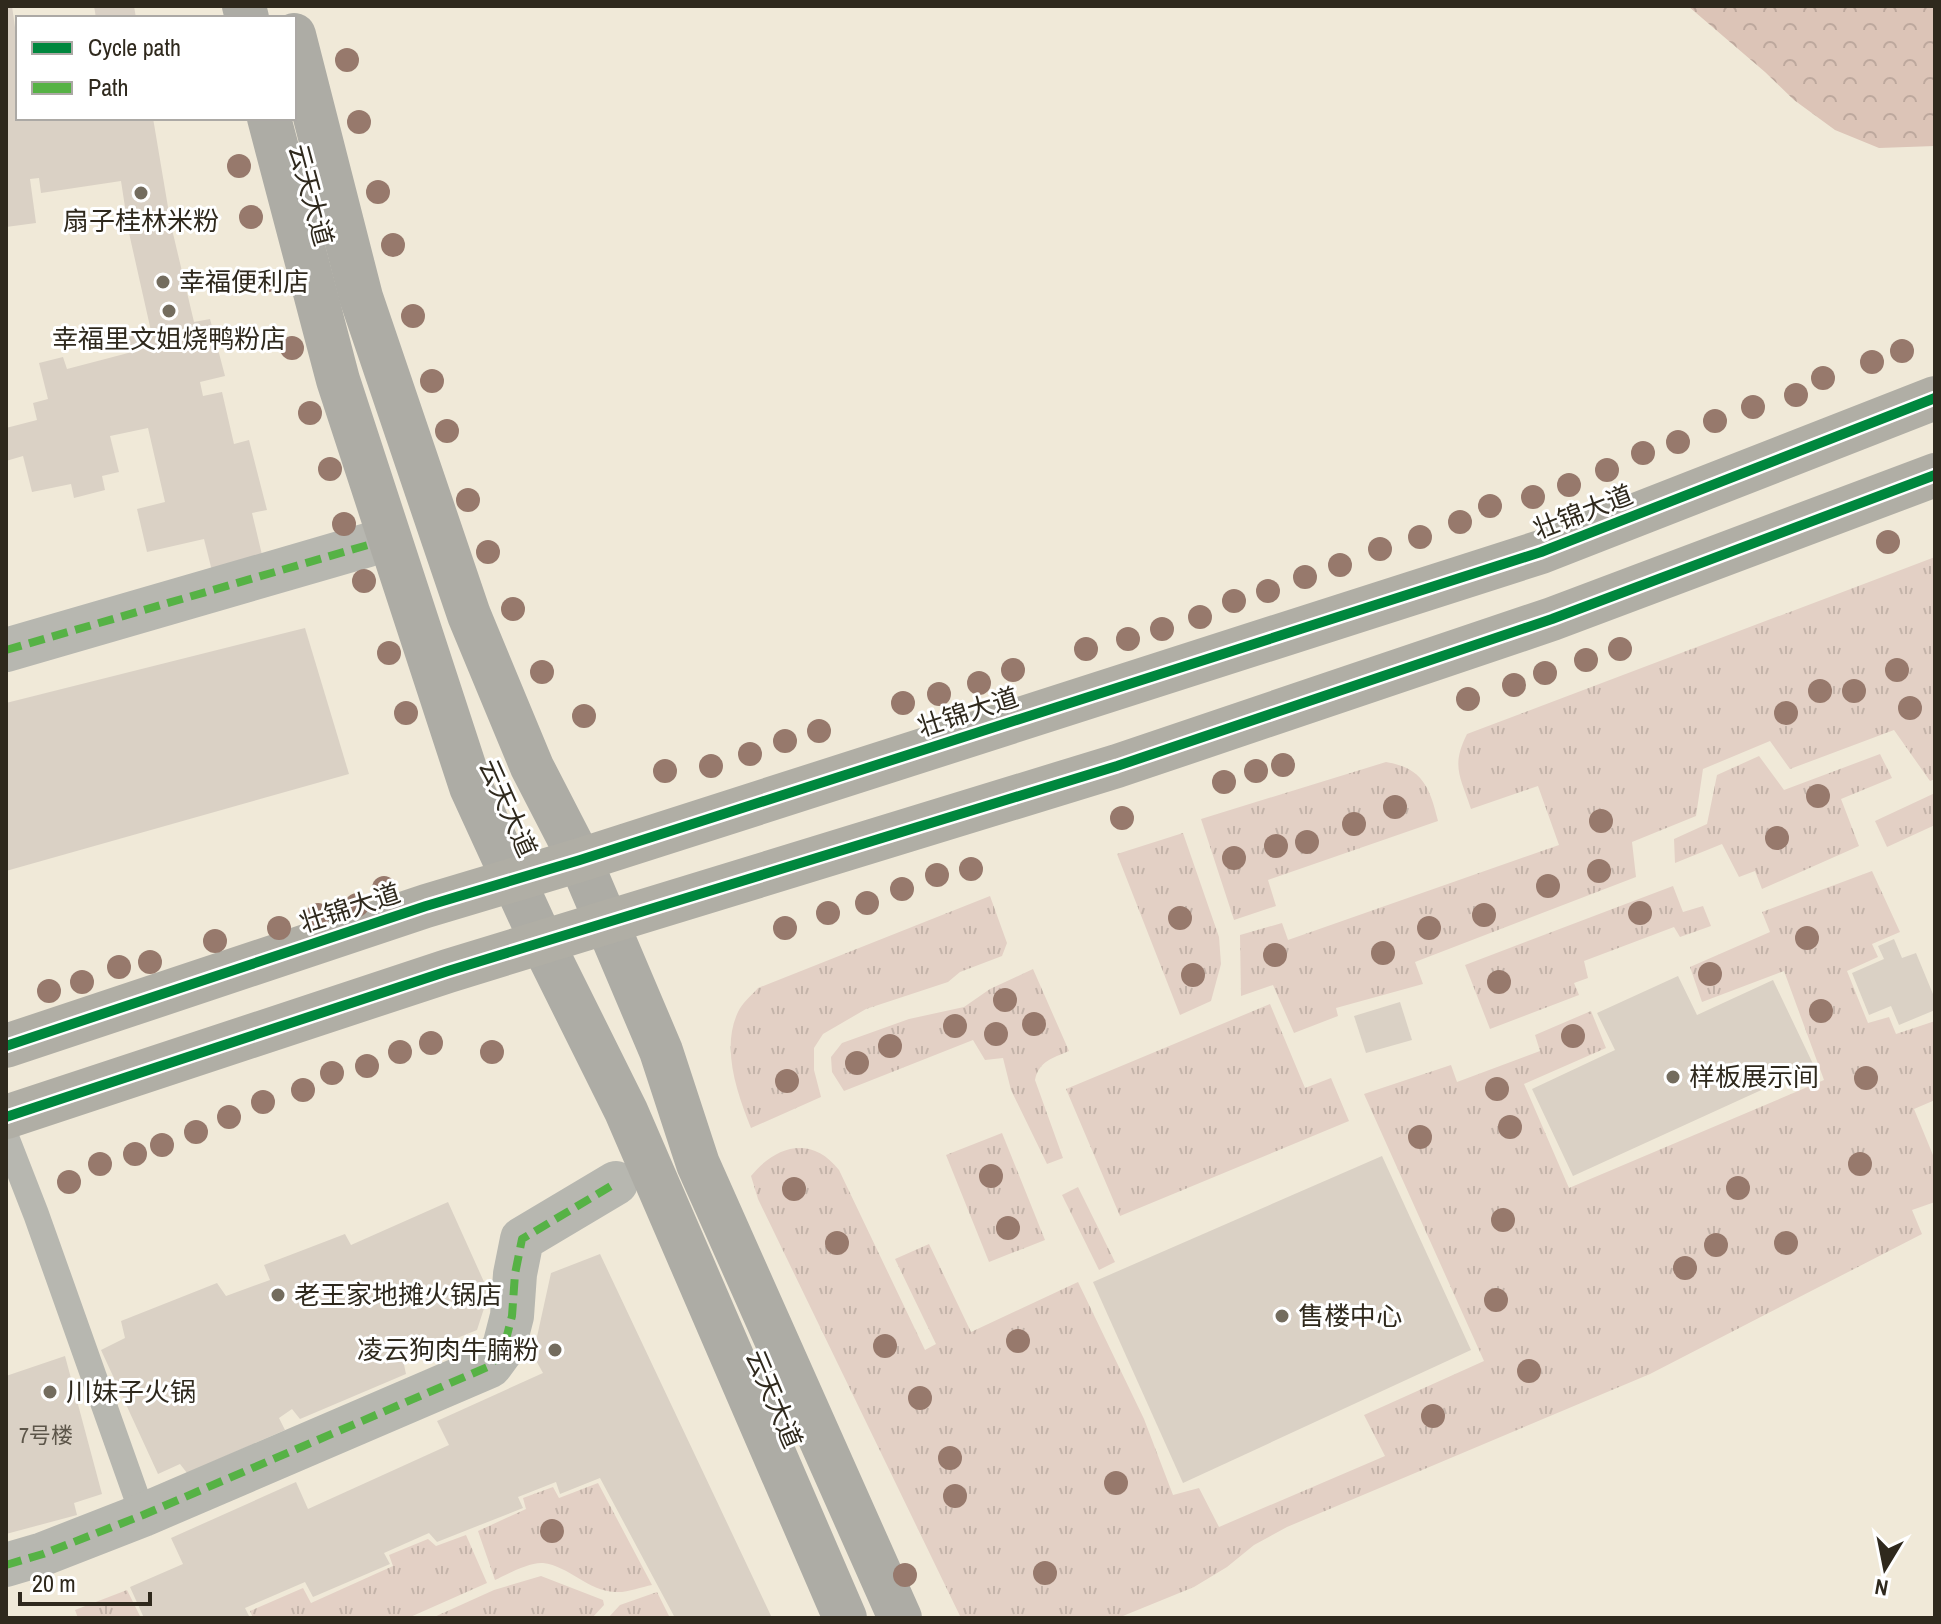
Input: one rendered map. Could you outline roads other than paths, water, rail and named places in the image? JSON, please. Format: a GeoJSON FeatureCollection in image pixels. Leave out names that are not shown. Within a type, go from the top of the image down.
{"type":"FeatureCollection","features":[{"type":"Feature","properties":{"kind":"main road","name":"云天大道"},"geometry":{"type":"LineString","coordinates":[[296,43],[361,297],[469,615],[532,767],[580,860],[661,1051],[698,1164],[900,1618]]}},
{"type":"Feature","properties":{"kind":"main road","name":"云天大道"},"geometry":{"type":"LineString","coordinates":[[270,120],[338,380],[471,787],[542,942],[626,1111],[845,1618]]}},
{"type":"Feature","properties":{"kind":"main road","name":"壮锦大道"},"geometry":{"type":"LineString","coordinates":[[6,1046],[515,879],[1541,552],[1935,398]]}},
{"type":"Feature","properties":{"kind":"main road"},"geometry":{"type":"LineString","coordinates":[[6,1117],[542,942],[1117,766],[1552,619],[1935,475]]}},
{"type":"Feature","properties":{"kind":"street"},"geometry":{"type":"LineString","coordinates":[[6,650],[368,545]]}},
{"type":"Feature","properties":{"kind":"street"},"geometry":{"type":"LineString","coordinates":[[6,1565],[143,1515],[490,1366],[504,1347],[512,1316],[515,1274],[522,1239],[616,1183]]}},
{"type":"Feature","properties":{"kind":"lane"},"geometry":{"type":"LineString","coordinates":[[6,1137],[143,1515]]}},
{"type":"Feature","properties":{"kind":"place","name":"扇子桂林米粉"},"geometry":{"type":"Point","coordinates":[141,193]}},
{"type":"Feature","properties":{"kind":"place","name":"幸福便利店"},"geometry":{"type":"Point","coordinates":[163,282]}},
{"type":"Feature","properties":{"kind":"place","name":"幸福里文姐烧鸭粉店"},"geometry":{"type":"Point","coordinates":[169,311]}},
{"type":"Feature","properties":{"kind":"place","name":"样板展示间"},"geometry":{"type":"Point","coordinates":[1673,1077]}},
{"type":"Feature","properties":{"kind":"place","name":"老王家地摊火锅店"},"geometry":{"type":"Point","coordinates":[278,1295]}},
{"type":"Feature","properties":{"kind":"place","name":"售楼中心"},"geometry":{"type":"Point","coordinates":[1282,1316]}},
{"type":"Feature","properties":{"kind":"place","name":"凌云狗肉牛腩粉"},"geometry":{"type":"Point","coordinates":[555,1350]}},
{"type":"Feature","properties":{"kind":"place","name":"川妹子火锅"},"geometry":{"type":"Point","coordinates":[50,1392]}}]}
